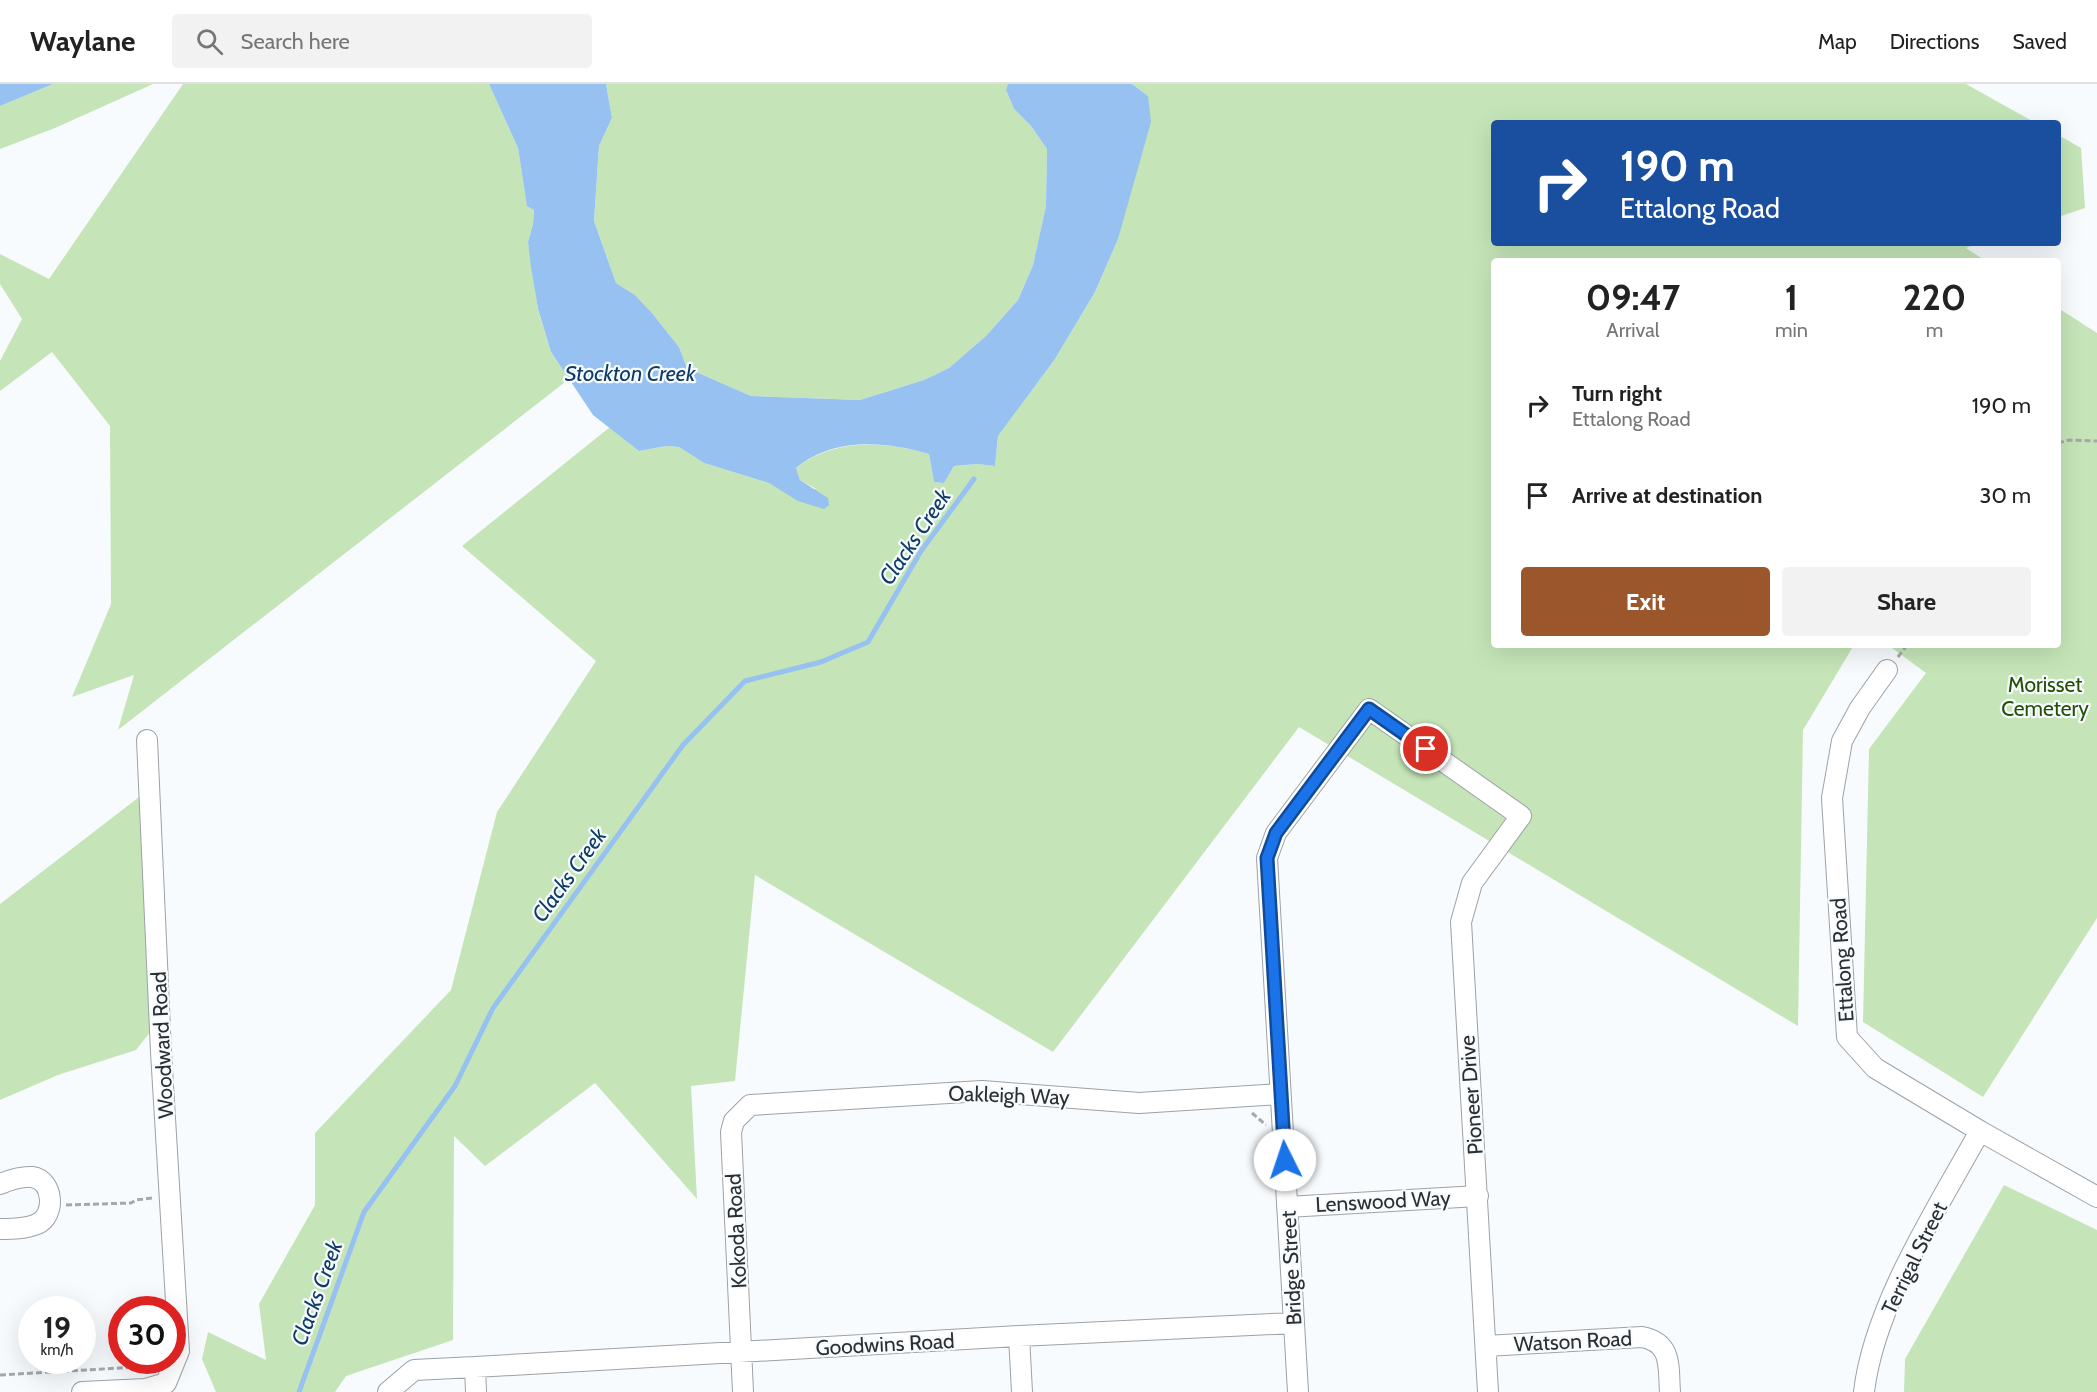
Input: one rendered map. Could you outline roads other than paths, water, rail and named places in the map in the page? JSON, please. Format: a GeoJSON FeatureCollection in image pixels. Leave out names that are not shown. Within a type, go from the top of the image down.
{"type":"FeatureCollection","features":[{"type":"Feature","properties":{"kind":"street","name":"Ettalong Road"},"geometry":{"type":"LineString","coordinates":[[1887,670],[1860,708],[1842,741],[1832,798],[1847,1037],[1875,1068],[2097,1197]]}},
{"type":"Feature","properties":{"kind":"street","name":"Bridge Street"},"geometry":{"type":"LineString","coordinates":[[1298,1392],[1267,858],[1276,833],[1369,709],[1521,816]]}},
{"type":"Feature","properties":{"kind":"street","name":"Woodward Road"},"geometry":{"type":"LineString","coordinates":[[82,1392],[145,1389],[166,1383],[179,1351],[161,1052],[147,740]]}},
{"type":"Feature","properties":{"kind":"street","name":"Pioneer Drive"},"geometry":{"type":"LineString","coordinates":[[1488,1392],[1461,922],[1472,883],[1521,816]]}},
{"type":"Feature","properties":{"kind":"street","name":"Oakleigh Way"},"geometry":{"type":"LineString","coordinates":[[740,1112],[750,1105],[758,1104],[982,1090],[1139,1103],[1280,1094]]}},
{"type":"Feature","properties":{"kind":"street","name":"Kokoda Road"},"geometry":{"type":"LineString","coordinates":[[740,1112],[734,1121],[731,1148],[743,1392]]}},
{"type":"Feature","properties":{"kind":"street","name":"Terrigal Street"},"geometry":{"type":"LineString","coordinates":[[1864,1392],[1870,1362],[1900,1278],[1980,1131]]}},
{"type":"Feature","properties":{"kind":"street"},"geometry":{"type":"LineString","coordinates":[[0,1184],[20,1178],[33,1177],[42,1180],[48,1188],[50,1204],[47,1214],[40,1223],[25,1228],[0,1229]]}},
{"type":"Feature","properties":{"kind":"street","name":"Lenswood Way"},"geometry":{"type":"LineString","coordinates":[[1287,1207],[1478,1196]]}},
{"type":"Feature","properties":{"kind":"street","name":"Goodwins Road"},"geometry":{"type":"LineString","coordinates":[[388,1392],[414,1370],[1294,1323]]}},
{"type":"Feature","properties":{"kind":"street"},"geometry":{"type":"LineString","coordinates":[[1019,1336],[1022,1392]]}},
{"type":"Feature","properties":{"kind":"street","name":"Watson Road"},"geometry":{"type":"LineString","coordinates":[[1486,1346],[1642,1337],[1659,1342],[1668,1359],[1670,1392]]}},
{"type":"Feature","properties":{"kind":"street"},"geometry":{"type":"LineString","coordinates":[[475,1367],[476,1392]]}},
{"type":"Feature","properties":{"kind":"water"},"geometry":{"type":"Polygon","coordinates":[[[0,84],[53,84],[0,106],[0,84]]]}},
{"type":"Feature","properties":{"kind":"water","name":"Stockton Creek"},"geometry":{"type":"Polygon","coordinates":[[[489,84],[606,84],[612,118],[599,146],[594,221],[616,283],[635,295],[652,313],[679,347],[687,368],[751,396],[860,400],[924,380],[949,368],[986,336],[1018,300],[1033,265],[1046,206],[1047,149],[1031,126],[1014,109],[1006,90],[1008,84],[1132,84],[1148,96],[1151,122],[1118,239],[1095,292],[1055,359],[998,436],[995,466],[977,464],[954,466],[944,483],[934,482],[929,454],[895,446],[860,444],[826,451],[796,468],[800,480],[828,498],[829,505],[824,509],[798,501],[769,483],[704,463],[679,447],[666,446],[639,451],[593,415],[551,352],[538,309],[528,242],[534,210],[527,206],[518,148],[489,84]]]}},
{"type":"Feature","properties":{"kind":"waterway","name":"Clacks Creek"},"geometry":{"type":"LineString","coordinates":[[299,1392],[364,1212],[455,1086],[493,1008],[683,745],[745,681],[821,662],[868,642],[921,551],[974,479]]}},
{"type":"Feature","properties":{"kind":"park label","name":"Morisset Cemetery"},"geometry":{"type":"Point","coordinates":[2045,696]}}]}
